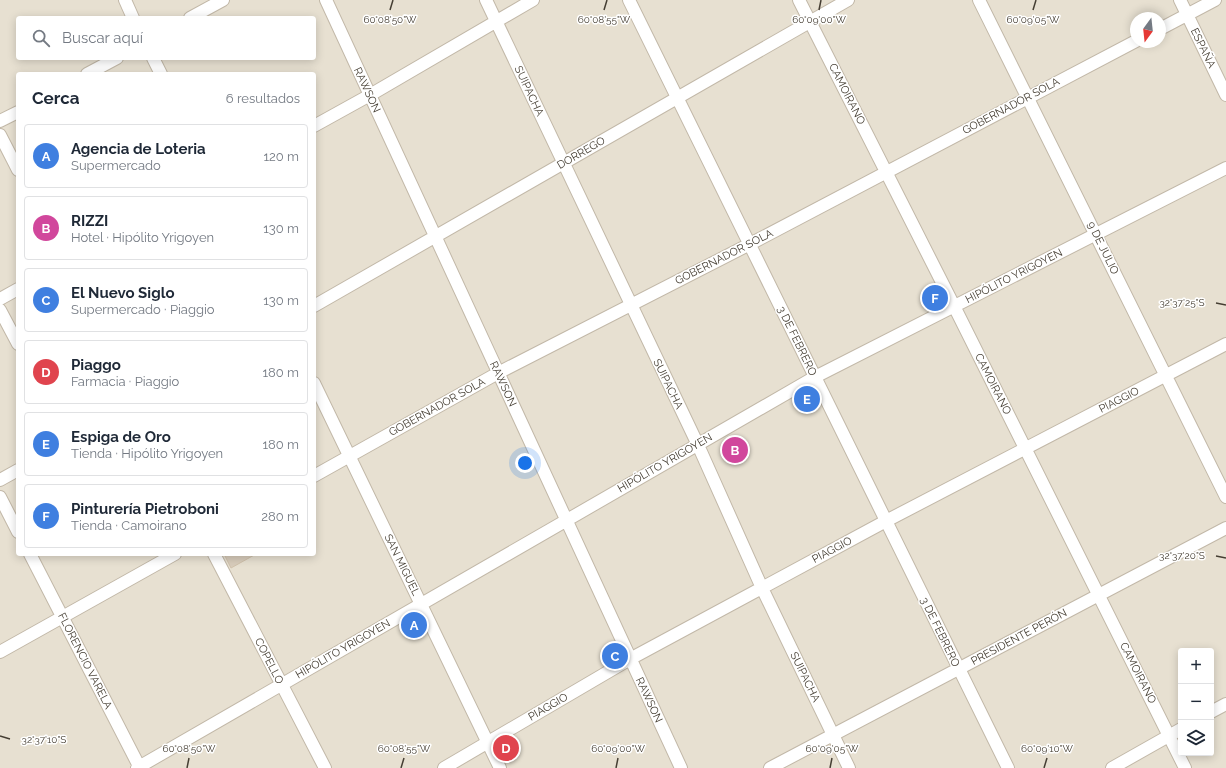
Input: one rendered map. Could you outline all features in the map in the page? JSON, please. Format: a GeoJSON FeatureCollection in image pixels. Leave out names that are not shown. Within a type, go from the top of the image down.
{"type":"FeatureCollection","features":[{"type":"Feature","properties":{"kind":"street"},"geometry":{"type":"LineString","coordinates":[[125,0],[133,16]]}},
{"type":"Feature","properties":{"kind":"street"},"geometry":{"type":"LineString","coordinates":[[194,16],[223,0]]}},
{"type":"Feature","properties":{"kind":"street","name":"RAWSON"},"geometry":{"type":"LineString","coordinates":[[326,0],[681,768]]}},
{"type":"Feature","properties":{"kind":"street","name":"SUIPACHA"},"geometry":{"type":"LineString","coordinates":[[486,0],[630,306],[698,445],[762,588],[849,768]]}},
{"type":"Feature","properties":{"kind":"street"},"geometry":{"type":"LineString","coordinates":[[316,125],[533,0]]}},
{"type":"Feature","properties":{"kind":"street","name":"3 DE FEBRERO"},"geometry":{"type":"LineString","coordinates":[[629,0],[1008,768]]}},
{"type":"Feature","properties":{"kind":"street","name":"CAMOIRANO"},"geometry":{"type":"LineString","coordinates":[[799,0],[1185,768]]}},
{"type":"Feature","properties":{"kind":"street","name":"DORREGO"},"geometry":{"type":"LineString","coordinates":[[316,305],[848,0]]}},
{"type":"Feature","properties":{"kind":"street","name":"9 DE JULIO"},"geometry":{"type":"LineString","coordinates":[[979,0],[1226,497]]}},
{"type":"Feature","properties":{"kind":"street","name":"ESPAÑA"},"geometry":{"type":"LineString","coordinates":[[1180,0],[1226,95]]}},
{"type":"Feature","properties":{"kind":"street"},"geometry":{"type":"LineString","coordinates":[[1166,26],[1215,0]]}},
{"type":"Feature","properties":{"kind":"street","name":"GOBERNADOR SOLA"},"geometry":{"type":"LineString","coordinates":[[316,475],[498,373],[750,244],[1130,44]]}},
{"type":"Feature","properties":{"kind":"street"},"geometry":{"type":"LineString","coordinates":[[91,72],[113,60]]}},
{"type":"Feature","properties":{"kind":"street"},"geometry":{"type":"LineString","coordinates":[[154,60],[160,72]]}},
{"type":"Feature","properties":{"kind":"street"},"geometry":{"type":"LineString","coordinates":[[0,121],[16,113]]}},
{"type":"Feature","properties":{"kind":"street"},"geometry":{"type":"LineString","coordinates":[[0,135],[16,166]]}},
{"type":"Feature","properties":{"kind":"street","name":"HIPÓLITO YRIGOYEN"},"geometry":{"type":"LineString","coordinates":[[139,768],[815,377],[1226,168]]}},
{"type":"Feature","properties":{"kind":"street"},"geometry":{"type":"LineString","coordinates":[[0,299],[16,290]]}},
{"type":"Feature","properties":{"kind":"street"},"geometry":{"type":"LineString","coordinates":[[0,310],[16,340]]}},
{"type":"Feature","properties":{"kind":"street","name":"PIAGGIO"},"geometry":{"type":"LineString","coordinates":[[444,768],[630,658],[886,521],[1226,344]]}},
{"type":"Feature","properties":{"kind":"street","name":"SAN MIGUEL"},"geometry":{"type":"LineString","coordinates":[[316,388],[500,768]]}},
{"type":"Feature","properties":{"kind":"street"},"geometry":{"type":"LineString","coordinates":[[0,480],[16,471]]}},
{"type":"Feature","properties":{"kind":"street"},"geometry":{"type":"LineString","coordinates":[[0,497],[16,528]]}},
{"type":"Feature","properties":{"kind":"street","name":"PRESIDENTE PERÓN"},"geometry":{"type":"LineString","coordinates":[[770,768],[1226,528]]}},
{"type":"Feature","properties":{"kind":"street","name":"FLORENCIO VARELA"},"geometry":{"type":"LineString","coordinates":[[31,556],[139,768]]}},
{"type":"Feature","properties":{"kind":"street"},"geometry":{"type":"LineString","coordinates":[[0,652],[171,556]]}},
{"type":"Feature","properties":{"kind":"street","name":"COPELLO"},"geometry":{"type":"LineString","coordinates":[[215,556],[325,768]]}},
{"type":"Feature","properties":{"kind":"street"},"geometry":{"type":"LineString","coordinates":[[1214,710],[1226,704]]}},
{"type":"Feature","properties":{"kind":"street"},"geometry":{"type":"LineString","coordinates":[[1112,768],[1178,730]]}},
{"type":"Feature","properties":{"kind":"shaded area"},"geometry":{"type":"Polygon","coordinates":[[[0,0],[1226,0],[1226,768],[0,768],[0,0]]]}},
{"type":"Feature","properties":{"kind":"building"},"geometry":{"type":"Polygon","coordinates":[[[225,556],[252,556],[231,568],[225,556]]]}},
{"type":"Feature","properties":{"kind":"place","name":"Pinturería Pietroboni"},"geometry":{"type":"Point","coordinates":[935,298]}},
{"type":"Feature","properties":{"kind":"place","name":"Espiga de Oro"},"geometry":{"type":"Point","coordinates":[807,399]}},
{"type":"Feature","properties":{"kind":"place","name":"RIZZI"},"geometry":{"type":"Point","coordinates":[735,450]}},
{"type":"Feature","properties":{"kind":"place","name":"Agencia de Loteria"},"geometry":{"type":"Point","coordinates":[414,625]}},
{"type":"Feature","properties":{"kind":"place","name":"El Nuevo Siglo"},"geometry":{"type":"Point","coordinates":[615,656]}},
{"type":"Feature","properties":{"kind":"place","name":"Piaggo"},"geometry":{"type":"Point","coordinates":[506,748]}}]}
